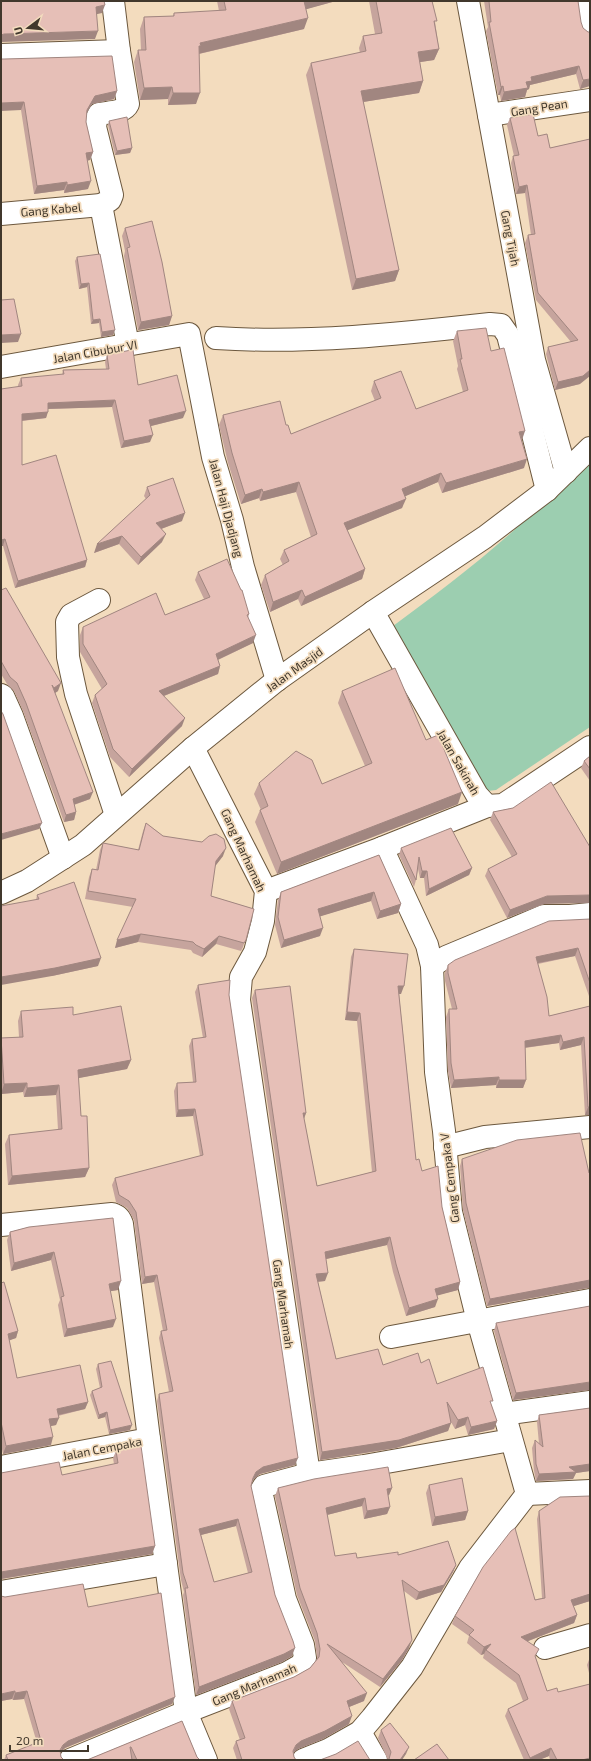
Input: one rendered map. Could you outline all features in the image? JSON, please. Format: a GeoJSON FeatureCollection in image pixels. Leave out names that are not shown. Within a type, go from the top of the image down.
{"type":"FeatureCollection","features":[{"type":"Feature","properties":{"kind":"street"},"geometry":{"type":"LineString","coordinates":[[113,1],[119,51],[128,104],[127,107],[122,110],[99,114],[95,127],[112,195],[110,200],[101,205],[128,345]]}},
{"type":"Feature","properties":{"kind":"street","name":"Gang Tijah"},"geometry":{"type":"LineString","coordinates":[[468,1],[534,360],[566,472]]}},
{"type":"Feature","properties":{"kind":"street"},"geometry":{"type":"LineString","coordinates":[[586,1],[590,29]]}},
{"type":"Feature","properties":{"kind":"street"},"geometry":{"type":"LineString","coordinates":[[1,55],[119,51]]}},
{"type":"Feature","properties":{"kind":"street","name":"Gang Pean"},"geometry":{"type":"LineString","coordinates":[[489,115],[590,100]]}},
{"type":"Feature","properties":{"kind":"street","name":"Gang Kabel"},"geometry":{"type":"LineString","coordinates":[[1,214],[101,205]]}},
{"type":"Feature","properties":{"kind":"street"},"geometry":{"type":"LineString","coordinates":[[216,338],[258,340],[329,338],[501,324],[508,335],[547,490]]}},
{"type":"Feature","properties":{"kind":"street","name":"Jalan Cibubur VI"},"geometry":{"type":"LineString","coordinates":[[1,367],[189,334]]}},
{"type":"Feature","properties":{"kind":"street","name":"Jalan Haji Djadjang"},"geometry":{"type":"LineString","coordinates":[[189,334],[214,457],[232,520],[243,567],[276,680]]}},
{"type":"Feature","properties":{"kind":"street","name":"Jalan Masjid"},"geometry":{"type":"LineString","coordinates":[[1,893],[27,881],[83,844],[193,748],[276,680],[485,537],[547,490],[590,448]]}},
{"type":"Feature","properties":{"kind":"street"},"geometry":{"type":"LineString","coordinates":[[99,600],[71,615],[67,622],[68,657],[76,694],[116,815]]}},
{"type":"Feature","properties":{"kind":"street","name":"Jalan Sakinah"},"geometry":{"type":"LineString","coordinates":[[374,612],[477,795],[487,806],[503,805],[590,747]]}},
{"type":"Feature","properties":{"kind":"street"},"geometry":{"type":"LineString","coordinates":[[1,695],[3,696],[12,716],[63,858]]}},
{"type":"Feature","properties":{"kind":"street","name":"Gang Marhamah"},"geometry":{"type":"LineString","coordinates":[[186,1712],[287,1673],[301,1665],[305,1658],[303,1645],[284,1599],[261,1491],[264,1486],[309,1474],[239,1000],[241,977],[255,952],[263,920],[266,890],[193,748]]}},
{"type":"Feature","properties":{"kind":"street"},"geometry":{"type":"LineString","coordinates":[[266,890],[382,848],[487,806]]}},
{"type":"Feature","properties":{"kind":"street","name":"Gang Cempaka V"},"geometry":{"type":"LineString","coordinates":[[382,848],[427,944],[432,966],[436,1072],[452,1212],[478,1321],[527,1494]]}},
{"type":"Feature","properties":{"kind":"street"},"geometry":{"type":"LineString","coordinates":[[432,966],[446,957],[544,916],[590,914]]}},
{"type":"Feature","properties":{"kind":"street"},"geometry":{"type":"LineString","coordinates":[[445,1147],[485,1137],[590,1127]]}},
{"type":"Feature","properties":{"kind":"street"},"geometry":{"type":"LineString","coordinates":[[1,1225],[112,1214],[117,1215],[120,1219],[122,1224],[149,1439]]}},
{"type":"Feature","properties":{"kind":"street"},"geometry":{"type":"LineString","coordinates":[[391,1337],[590,1300]]}},
{"type":"Feature","properties":{"kind":"street"},"geometry":{"type":"LineString","coordinates":[[504,1414],[590,1402]]}},
{"type":"Feature","properties":{"kind":"street","name":"Jalan Cempaka"},"geometry":{"type":"LineString","coordinates":[[1,1467],[149,1439],[186,1712]]}},
{"type":"Feature","properties":{"kind":"street"},"geometry":{"type":"LineString","coordinates":[[309,1474],[364,1466],[511,1440]]}},
{"type":"Feature","properties":{"kind":"street"},"geometry":{"type":"LineString","coordinates":[[303,1760],[328,1750],[360,1732],[412,1668],[470,1568],[527,1494],[590,1491]]}},
{"type":"Feature","properties":{"kind":"street"},"geometry":{"type":"LineString","coordinates":[[1,1592],[166,1564]]}},
{"type":"Feature","properties":{"kind":"street"},"geometry":{"type":"LineString","coordinates":[[545,1648],[590,1635]]}},
{"type":"Feature","properties":{"kind":"street"},"geometry":{"type":"LineString","coordinates":[[70,1760],[186,1712],[206,1760]]}},
{"type":"Feature","properties":{"kind":"street"},"geometry":{"type":"LineString","coordinates":[[360,1732],[376,1760]]}},
{"type":"Feature","properties":{"kind":"green space"},"geometry":{"type":"Polygon","coordinates":[[[590,451],[590,727],[496,790],[487,791],[389,629],[443,589],[520,525],[568,477],[590,451]]]}},
{"type":"Feature","properties":{"kind":"building"},"geometry":{"type":"Polygon","coordinates":[[[1,1],[104,1],[105,5],[96,7],[98,31],[1,35],[1,1]]]}},
{"type":"Feature","properties":{"kind":"building"},"geometry":{"type":"Polygon","coordinates":[[[224,1],[304,1],[308,18],[200,43],[200,93],[173,93],[172,87],[144,88],[138,50],[146,50],[144,17],[174,16],[174,13],[226,10],[224,1]]]}},
{"type":"Feature","properties":{"kind":"building"},"geometry":{"type":"Polygon","coordinates":[[[376,1],[432,1],[437,21],[434,21],[439,49],[418,52],[423,81],[361,91],[399,270],[356,279],[311,63],[366,51],[363,36],[382,33],[376,1]]]}},
{"type":"Feature","properties":{"kind":"building"},"geometry":{"type":"Polygon","coordinates":[[[489,1],[578,1],[583,28],[590,32],[590,79],[583,80],[579,66],[531,77],[532,81],[526,82],[528,88],[504,92],[503,86],[501,87],[489,22],[491,22],[489,1]]]}},
{"type":"Feature","properties":{"kind":"building"},"geometry":{"type":"Polygon","coordinates":[[[112,56],[117,91],[95,96],[87,110],[86,122],[93,152],[86,153],[91,181],[67,185],[67,182],[37,186],[24,102],[1,103],[1,59],[112,56]]]}},
{"type":"Feature","properties":{"kind":"building"},"geometry":{"type":"Polygon","coordinates":[[[533,114],[538,136],[547,134],[550,148],[590,139],[590,370],[583,376],[558,382],[548,347],[578,340],[538,293],[528,235],[535,234],[527,185],[519,187],[513,156],[519,155],[510,118],[533,114]]]}},
{"type":"Feature","properties":{"kind":"building"},"geometry":{"type":"Polygon","coordinates":[[[127,117],[132,148],[117,151],[109,121],[127,117]]]}},
{"type":"Feature","properties":{"kind":"building"},"geometry":{"type":"Polygon","coordinates":[[[152,221],[162,262],[172,316],[141,322],[127,248],[130,247],[125,228],[152,221]]]}},
{"type":"Feature","properties":{"kind":"building"},"geometry":{"type":"Polygon","coordinates":[[[100,254],[115,330],[102,332],[100,319],[93,320],[89,283],[81,284],[77,257],[100,254]]]}},
{"type":"Feature","properties":{"kind":"building"},"geometry":{"type":"Polygon","coordinates":[[[14,299],[21,334],[1,335],[1,300],[14,299]]]}},
{"type":"Feature","properties":{"kind":"building"},"geometry":{"type":"Polygon","coordinates":[[[486,328],[491,351],[504,348],[525,431],[519,432],[527,459],[446,483],[441,473],[402,489],[406,499],[344,523],[365,569],[305,597],[302,590],[273,602],[265,575],[289,561],[284,550],[317,534],[299,482],[263,492],[262,489],[245,495],[232,453],[223,415],[280,401],[286,425],[288,425],[291,434],[381,398],[374,381],[401,371],[416,409],[468,390],[460,359],[462,359],[457,331],[486,328]]]}},
{"type":"Feature","properties":{"kind":"building"},"geometry":{"type":"Polygon","coordinates":[[[133,350],[138,385],[177,375],[186,411],[149,420],[153,435],[124,441],[115,400],[48,403],[48,412],[22,414],[22,465],[56,455],[87,560],[18,581],[5,539],[1,540],[1,389],[22,386],[21,378],[64,374],[63,370],[109,369],[107,355],[133,350]]]}},
{"type":"Feature","properties":{"kind":"building"},"geometry":{"type":"Polygon","coordinates":[[[173,478],[185,513],[156,523],[166,534],[141,557],[122,536],[97,544],[150,495],[147,487],[173,478]]]}},
{"type":"Feature","properties":{"kind":"building"},"geometry":{"type":"Polygon","coordinates":[[[227,559],[242,590],[249,614],[247,615],[256,635],[216,654],[220,666],[159,691],[185,718],[132,769],[113,749],[95,695],[107,684],[83,644],[83,627],[156,593],[165,615],[210,597],[198,572],[227,559]]]}},
{"type":"Feature","properties":{"kind":"building"},"geometry":{"type":"Polygon","coordinates":[[[6,588],[61,683],[54,688],[52,685],[93,792],[73,799],[76,812],[66,815],[26,703],[17,683],[10,677],[1,661],[1,590],[6,588]]]}},
{"type":"Feature","properties":{"kind":"building"},"geometry":{"type":"Polygon","coordinates":[[[395,668],[426,740],[438,735],[462,792],[281,862],[260,810],[268,806],[259,783],[296,751],[312,760],[322,784],[372,763],[342,691],[395,668]]]}},
{"type":"Feature","properties":{"kind":"building"},"geometry":{"type":"Polygon","coordinates":[[[1,711],[42,823],[1,834],[1,711]]]}},
{"type":"Feature","properties":{"kind":"building"},"geometry":{"type":"Polygon","coordinates":[[[590,756],[590,769],[584,761],[590,756]]]}},
{"type":"Feature","properties":{"kind":"building"},"geometry":{"type":"Polygon","coordinates":[[[551,782],[590,847],[590,895],[547,896],[510,910],[488,869],[517,854],[493,812],[513,808],[551,782]]]}},
{"type":"Feature","properties":{"kind":"building"},"geometry":{"type":"Polygon","coordinates":[[[146,823],[163,836],[202,842],[209,836],[216,834],[224,839],[226,848],[216,861],[211,896],[254,909],[244,943],[219,936],[204,949],[193,942],[141,934],[117,940],[136,899],[88,891],[92,869],[98,870],[103,843],[139,850],[146,823]]]}},
{"type":"Feature","properties":{"kind":"building"},"geometry":{"type":"Polygon","coordinates":[[[451,828],[472,868],[429,889],[427,871],[422,871],[419,857],[416,880],[401,848],[451,828]]]}},
{"type":"Feature","properties":{"kind":"building"},"geometry":{"type":"Polygon","coordinates":[[[379,855],[401,904],[380,911],[374,892],[318,909],[323,928],[284,940],[278,917],[281,892],[379,855]]]}},
{"type":"Feature","properties":{"kind":"building"},"geometry":{"type":"Polygon","coordinates":[[[74,882],[101,958],[55,968],[1,977],[1,906],[39,899],[37,895],[74,882]]]}},
{"type":"Feature","properties":{"kind":"building"},"geometry":{"type":"Polygon","coordinates":[[[590,919],[590,983],[578,948],[536,957],[547,997],[549,1016],[590,1006],[590,1107],[588,1107],[584,1037],[563,1042],[561,1035],[525,1041],[526,1080],[499,1080],[499,1077],[454,1080],[451,1063],[449,1009],[457,1009],[448,973],[448,965],[455,960],[549,921],[590,919]]]}},
{"type":"Feature","properties":{"kind":"building"},"geometry":{"type":"Polygon","coordinates":[[[354,949],[408,954],[404,986],[398,986],[416,1160],[419,1159],[422,1171],[438,1166],[442,1207],[460,1282],[435,1289],[438,1299],[409,1308],[390,1237],[325,1252],[328,1273],[316,1274],[336,1359],[378,1349],[383,1365],[418,1353],[421,1363],[429,1359],[437,1384],[483,1367],[493,1401],[490,1401],[497,1421],[471,1427],[468,1417],[458,1420],[447,1402],[451,1423],[399,1440],[322,1452],[255,990],[290,986],[306,1113],[303,1113],[317,1186],[376,1171],[360,1013],[347,1012],[354,949]]]}},
{"type":"Feature","properties":{"kind":"building"},"geometry":{"type":"Polygon","coordinates":[[[230,980],[229,995],[298,1458],[263,1467],[256,1472],[251,1486],[275,1595],[295,1648],[284,1654],[199,1687],[185,1588],[188,1588],[183,1573],[159,1394],[173,1391],[161,1331],[167,1330],[157,1275],[145,1277],[136,1212],[129,1201],[119,1195],[115,1178],[203,1155],[195,1109],[178,1110],[177,1083],[196,1082],[192,1039],[206,1037],[198,985],[230,980]],[[238,1519],[199,1529],[214,1582],[252,1572],[238,1519]]]}},
{"type":"Feature","properties":{"kind":"building"},"geometry":{"type":"Polygon","coordinates":[[[121,1006],[131,1060],[78,1070],[81,1116],[87,1116],[89,1168],[12,1176],[9,1135],[62,1129],[59,1085],[27,1088],[27,1083],[4,1084],[1,1038],[23,1037],[21,1011],[73,1007],[73,1015],[121,1006]]]}},
{"type":"Feature","properties":{"kind":"building"},"geometry":{"type":"Polygon","coordinates":[[[580,1133],[589,1173],[590,1172],[590,1280],[490,1299],[466,1203],[462,1159],[517,1140],[580,1133]]]}},
{"type":"Feature","properties":{"kind":"building"},"geometry":{"type":"Polygon","coordinates":[[[113,1218],[121,1281],[109,1284],[116,1319],[67,1329],[61,1297],[64,1296],[54,1252],[14,1263],[10,1232],[29,1227],[113,1218]]]}},
{"type":"Feature","properties":{"kind":"building"},"geometry":{"type":"Polygon","coordinates":[[[4,1282],[18,1331],[8,1334],[17,1378],[80,1365],[88,1402],[57,1409],[59,1418],[49,1419],[53,1437],[6,1446],[1,1422],[1,1283],[4,1282]]]}},
{"type":"Feature","properties":{"kind":"building"},"geometry":{"type":"Polygon","coordinates":[[[590,1306],[590,1382],[516,1393],[496,1323],[590,1306]]]}},
{"type":"Feature","properties":{"kind":"building"},"geometry":{"type":"Polygon","coordinates":[[[111,1361],[132,1425],[110,1430],[107,1412],[99,1415],[92,1391],[102,1387],[98,1364],[111,1361]]]}},
{"type":"Feature","properties":{"kind":"building"},"geometry":{"type":"Polygon","coordinates":[[[590,1408],[590,1464],[569,1467],[576,1472],[539,1474],[536,1464],[535,1440],[543,1447],[539,1415],[590,1408]]]}},
{"type":"Feature","properties":{"kind":"building"},"geometry":{"type":"Polygon","coordinates":[[[141,1446],[155,1546],[1,1572],[1,1473],[59,1462],[62,1475],[118,1463],[116,1451],[141,1446]]]}},
{"type":"Feature","properties":{"kind":"building"},"geometry":{"type":"Polygon","coordinates":[[[388,1467],[392,1488],[387,1489],[390,1507],[367,1511],[365,1498],[326,1508],[335,1556],[356,1553],[357,1558],[398,1552],[398,1555],[448,1541],[456,1565],[444,1585],[419,1592],[402,1580],[412,1640],[383,1679],[327,1644],[367,1693],[347,1701],[352,1716],[325,1731],[301,1741],[296,1745],[293,1751],[296,1760],[242,1760],[236,1741],[245,1738],[232,1701],[294,1677],[310,1668],[319,1657],[320,1649],[317,1633],[300,1588],[278,1488],[314,1479],[388,1467]]]}},
{"type":"Feature","properties":{"kind":"building"},"geometry":{"type":"Polygon","coordinates":[[[462,1478],[468,1511],[435,1517],[429,1485],[462,1478]]]}},
{"type":"Feature","properties":{"kind":"building"},"geometry":{"type":"Polygon","coordinates":[[[590,1496],[590,1594],[571,1600],[577,1615],[521,1637],[539,1649],[535,1656],[547,1691],[557,1688],[558,1692],[590,1684],[590,1758],[582,1760],[557,1760],[551,1748],[530,1758],[508,1709],[528,1699],[519,1675],[486,1650],[491,1644],[484,1647],[469,1635],[474,1630],[455,1616],[483,1567],[515,1528],[535,1600],[545,1598],[539,1511],[560,1497],[590,1496]]]}},
{"type":"Feature","properties":{"kind":"building"},"geometry":{"type":"Polygon","coordinates":[[[83,1584],[88,1607],[161,1593],[175,1697],[68,1741],[60,1750],[61,1757],[64,1760],[8,1760],[6,1755],[41,1741],[27,1691],[15,1693],[15,1691],[1,1694],[1,1596],[5,1597],[83,1584]]]}},
{"type":"Feature","properties":{"kind":"building"},"geometry":{"type":"Polygon","coordinates":[[[182,1721],[197,1757],[200,1760],[137,1760],[130,1747],[132,1760],[87,1760],[182,1721]]]}},
{"type":"Feature","properties":{"kind":"building"},"geometry":{"type":"Polygon","coordinates":[[[390,1723],[409,1747],[400,1760],[388,1760],[391,1752],[381,1730],[390,1723]]]}},
{"type":"Feature","properties":{"kind":"building"},"geometry":{"type":"Polygon","coordinates":[[[358,1741],[370,1760],[320,1760],[336,1754],[358,1741]]]}},
{"type":"Feature","properties":{"kind":"building"},"geometry":{"type":"Polygon","coordinates":[[[437,1744],[449,1760],[414,1760],[437,1744]]]}}]}
